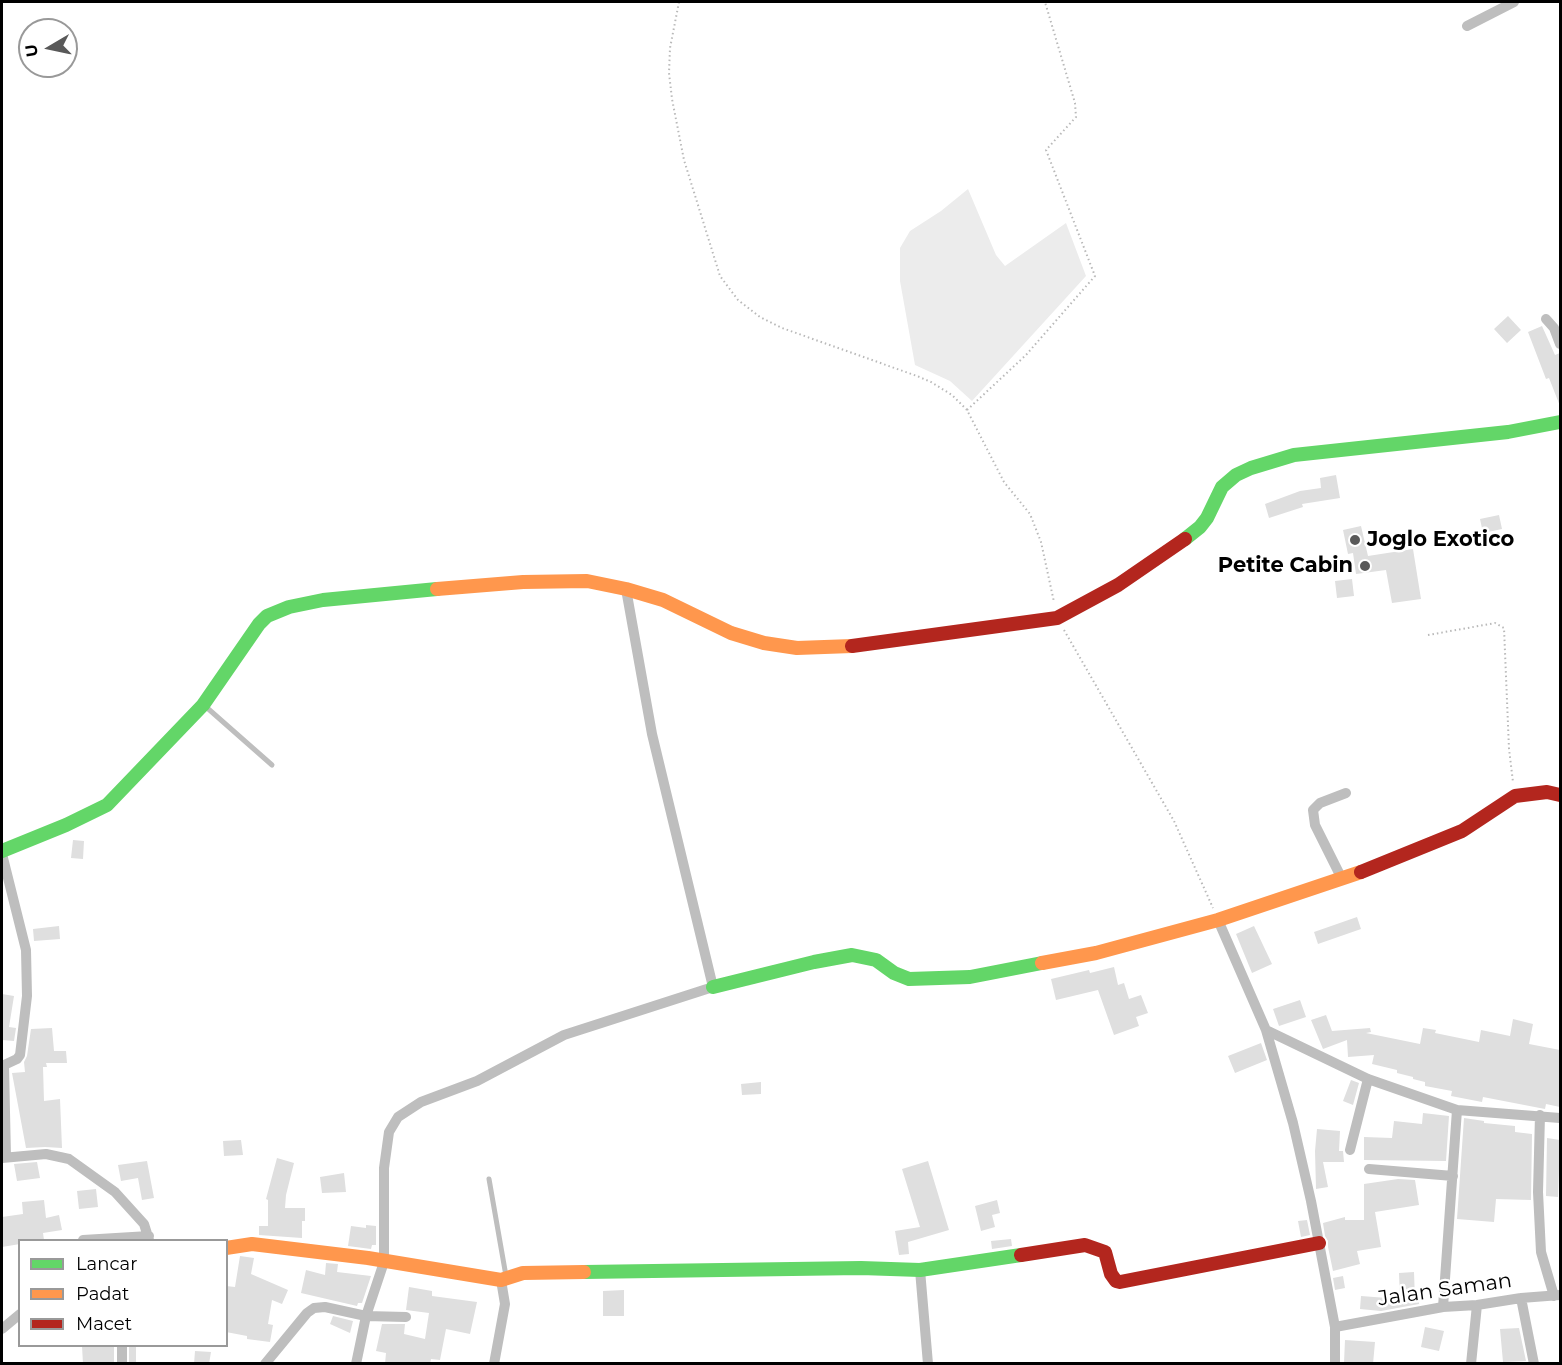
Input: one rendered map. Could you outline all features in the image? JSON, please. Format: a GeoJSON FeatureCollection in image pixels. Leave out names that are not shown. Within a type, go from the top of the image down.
{"type":"FeatureCollection","features":[{"type":"Feature","properties":{"kind":"street"},"geometry":{"type":"LineString","coordinates":[[1467,26],[1514,2]]}},
{"type":"Feature","properties":{"kind":"street"},"geometry":{"type":"LineString","coordinates":[[1546,320],[1554,328],[1560,344]]}},
{"type":"Feature","properties":{"kind":"street"},"geometry":{"type":"LineString","coordinates":[[116,1239],[149,1238],[144,1224],[115,1192],[69,1159],[46,1154],[4,1158],[3,1066],[20,1055],[27,996],[26,951],[2,853],[107,805],[203,705],[259,624],[267,616],[289,607],[322,600],[393,592],[523,582],[587,581],[627,589],[663,600],[731,633],[764,643],[797,648],[852,646],[1057,618],[1118,585],[1200,527],[1207,518],[1222,486],[1236,475],[1251,468],[1294,455],[1508,432],[1560,422]]}},
{"type":"Feature","properties":{"kind":"street"},"geometry":{"type":"LineString","coordinates":[[627,589],[652,734],[713,987]]}},
{"type":"Feature","properties":{"kind":"street"},"geometry":{"type":"LineString","coordinates":[[1341,877],[1316,825],[1313,810],[1320,803],[1346,792]]}},
{"type":"Feature","properties":{"kind":"street"},"geometry":{"type":"LineString","coordinates":[[356,1364],[366,1316],[384,1262],[384,1157],[389,1132],[398,1117],[421,1102],[477,1081],[564,1035],[713,987],[852,955],[876,960],[894,973],[909,978],[970,977],[1096,953],[1218,920],[1381,865],[1462,831],[1515,796],[1547,792],[1560,795]]}},
{"type":"Feature","properties":{"kind":"street"},"geometry":{"type":"LineString","coordinates":[[1218,920],[1266,1030],[1293,1123],[1335,1327],[1335,1364]]}},
{"type":"Feature","properties":{"kind":"street"},"geometry":{"type":"LineString","coordinates":[[1266,1030],[1368,1079],[1457,1110],[1560,1118]]}},
{"type":"Feature","properties":{"kind":"street"},"geometry":{"type":"LineString","coordinates":[[1350,1150],[1368,1079]]}},
{"type":"Feature","properties":{"kind":"street"},"geometry":{"type":"LineString","coordinates":[[1443,1307],[1457,1110]]}},
{"type":"Feature","properties":{"kind":"street"},"geometry":{"type":"LineString","coordinates":[[1540,1115],[1538,1192],[1542,1252],[1557,1296]]}},
{"type":"Feature","properties":{"kind":"street"},"geometry":{"type":"LineString","coordinates":[[1370,1169],[1453,1176]]}},
{"type":"Feature","properties":{"kind":"street"},"geometry":{"type":"LineString","coordinates":[[228,1248],[252,1244],[368,1258],[504,1279],[523,1273],[861,1268],[920,1270],[1086,1245],[1105,1252],[1111,1274],[1116,1281],[1120,1282],[1319,1243]]}},
{"type":"Feature","properties":{"kind":"street"},"geometry":{"type":"LineString","coordinates":[[920,1270],[928,1364]]}},
{"type":"Feature","properties":{"kind":"street"},"geometry":{"type":"LineString","coordinates":[[494,1364],[505,1304],[504,1279]]}},
{"type":"Feature","properties":{"kind":"street","name":"Jalan Saman"},"geometry":{"type":"LineString","coordinates":[[1335,1327],[1443,1307],[1557,1296]]}},
{"type":"Feature","properties":{"kind":"street"},"geometry":{"type":"LineString","coordinates":[[1521,1298],[1534,1364]]}},
{"type":"Feature","properties":{"kind":"street"},"geometry":{"type":"LineString","coordinates":[[1471,1364],[1477,1305]]}},
{"type":"Feature","properties":{"kind":"street"},"geometry":{"type":"LineString","coordinates":[[265,1364],[307,1313],[314,1308],[325,1307],[366,1316],[406,1317]]}},
{"type":"Feature","properties":{"kind":"street"},"geometry":{"type":"LineString","coordinates":[[2,1329],[18,1316]]}},
{"type":"Feature","properties":{"kind":"street"},"geometry":{"type":"LineString","coordinates":[[122,1347],[122,1364]]}},
{"type":"Feature","properties":{"kind":"lane"},"geometry":{"type":"LineString","coordinates":[[203,705],[272,765]]}},
{"type":"Feature","properties":{"kind":"lane"},"geometry":{"type":"LineString","coordinates":[[489,1179],[504,1279]]}},
{"type":"Feature","properties":{"kind":"path"},"geometry":{"type":"LineString","coordinates":[[679,2],[670,48],[669,73],[672,99],[684,160],[720,276],[738,300],[760,317],[806,339],[872,359],[931,382],[952,395],[967,410],[1004,482],[1030,514],[1037,528],[1057,618],[1174,821],[1218,920]]}},
{"type":"Feature","properties":{"kind":"path"},"geometry":{"type":"LineString","coordinates":[[967,410],[1026,355],[1095,276],[1046,150],[1076,117],[1076,103],[1045,2]]}},
{"type":"Feature","properties":{"kind":"path"},"geometry":{"type":"LineString","coordinates":[[1428,635],[1496,623],[1504,628],[1509,748],[1515,796]]}},
{"type":"Feature","properties":{"kind":"shaded area"},"geometry":{"type":"Polygon","coordinates":[[[968,189],[996,255],[1005,266],[1066,223],[1086,276],[972,401],[950,381],[915,365],[900,281],[900,248],[910,231],[941,211],[968,189]]]}},
{"type":"Feature","properties":{"kind":"building"},"geometry":{"type":"Polygon","coordinates":[[[1508,316],[1521,330],[1507,343],[1494,329],[1508,316]]]}},
{"type":"Feature","properties":{"kind":"building"},"geometry":{"type":"Polygon","coordinates":[[[1542,326],[1555,355],[1560,353],[1560,406],[1549,378],[1546,379],[1528,332],[1542,326]]]}},
{"type":"Feature","properties":{"kind":"building"},"geometry":{"type":"Polygon","coordinates":[[[1336,475],[1340,498],[1302,504],[1303,507],[1269,518],[1265,504],[1300,491],[1321,488],[1320,478],[1336,475]]]}},
{"type":"Feature","properties":{"kind":"building"},"geometry":{"type":"Polygon","coordinates":[[[1499,515],[1502,529],[1483,533],[1480,519],[1499,515]]]}},
{"type":"Feature","properties":{"kind":"building"},"geometry":{"type":"Polygon","coordinates":[[[1361,526],[1368,556],[1413,549],[1421,599],[1392,603],[1386,570],[1356,574],[1353,553],[1348,554],[1343,530],[1361,526]]]}},
{"type":"Feature","properties":{"kind":"building"},"geometry":{"type":"Polygon","coordinates":[[[1352,579],[1354,596],[1337,598],[1335,581],[1352,579]]]}},
{"type":"Feature","properties":{"kind":"building"},"geometry":{"type":"Polygon","coordinates":[[[73,840],[84,841],[83,859],[71,858],[73,840]]]}},
{"type":"Feature","properties":{"kind":"building"},"geometry":{"type":"Polygon","coordinates":[[[1357,917],[1361,929],[1318,944],[1314,932],[1357,917]]]}},
{"type":"Feature","properties":{"kind":"building"},"geometry":{"type":"Polygon","coordinates":[[[59,926],[60,939],[34,941],[33,929],[59,926]]]}},
{"type":"Feature","properties":{"kind":"building"},"geometry":{"type":"Polygon","coordinates":[[[1254,926],[1272,964],[1252,973],[1236,934],[1254,926]]]}},
{"type":"Feature","properties":{"kind":"building"},"geometry":{"type":"Polygon","coordinates":[[[1114,967],[1118,985],[1124,983],[1129,999],[1141,995],[1148,1013],[1136,1017],[1139,1026],[1114,1035],[1098,990],[1056,1000],[1051,979],[1114,967]]]}},
{"type":"Feature","properties":{"kind":"building"},"geometry":{"type":"Polygon","coordinates":[[[2,994],[14,996],[9,1027],[16,1028],[14,1041],[2,1040],[2,994]]]}},
{"type":"Feature","properties":{"kind":"building"},"geometry":{"type":"Polygon","coordinates":[[[1300,1000],[1306,1017],[1279,1026],[1273,1009],[1300,1000]]]}},
{"type":"Feature","properties":{"kind":"building"},"geometry":{"type":"Polygon","coordinates":[[[1326,1015],[1332,1031],[1370,1028],[1371,1032],[1366,1033],[1420,1044],[1423,1028],[1436,1030],[1435,1033],[1479,1042],[1481,1030],[1510,1036],[1513,1019],[1533,1024],[1529,1044],[1560,1050],[1560,1107],[1546,1104],[1545,1109],[1483,1097],[1482,1102],[1451,1096],[1452,1091],[1425,1086],[1425,1082],[1397,1073],[1397,1070],[1372,1064],[1374,1055],[1348,1057],[1347,1040],[1323,1049],[1311,1020],[1326,1015]]]}},
{"type":"Feature","properties":{"kind":"building"},"geometry":{"type":"Polygon","coordinates":[[[52,1028],[54,1051],[66,1051],[67,1063],[46,1063],[47,1067],[43,1067],[44,1101],[60,1099],[62,1148],[26,1148],[12,1073],[25,1072],[24,1062],[31,1029],[52,1028]]]}},
{"type":"Feature","properties":{"kind":"building"},"geometry":{"type":"Polygon","coordinates":[[[1261,1043],[1267,1060],[1235,1073],[1228,1056],[1261,1043]]]}},
{"type":"Feature","properties":{"kind":"building"},"geometry":{"type":"Polygon","coordinates":[[[1351,1080],[1359,1083],[1353,1105],[1343,1101],[1351,1080]]]}},
{"type":"Feature","properties":{"kind":"building"},"geometry":{"type":"Polygon","coordinates":[[[761,1082],[761,1094],[742,1095],[741,1084],[761,1082]]]}},
{"type":"Feature","properties":{"kind":"building"},"geometry":{"type":"Polygon","coordinates":[[[1423,1113],[1449,1116],[1446,1161],[1364,1160],[1364,1137],[1392,1138],[1394,1121],[1422,1124],[1423,1113]]]}},
{"type":"Feature","properties":{"kind":"building"},"geometry":{"type":"Polygon","coordinates":[[[1464,1118],[1484,1121],[1484,1123],[1515,1126],[1515,1132],[1532,1134],[1531,1200],[1496,1199],[1494,1222],[1457,1219],[1464,1118]]]}},
{"type":"Feature","properties":{"kind":"building"},"geometry":{"type":"Polygon","coordinates":[[[1317,1129],[1340,1131],[1339,1151],[1343,1151],[1344,1162],[1323,1162],[1328,1187],[1316,1189],[1315,1151],[1317,1129]]]}},
{"type":"Feature","properties":{"kind":"building"},"geometry":{"type":"Polygon","coordinates":[[[1547,1138],[1560,1140],[1558,1197],[1546,1196],[1547,1138]]]}},
{"type":"Feature","properties":{"kind":"building"},"geometry":{"type":"Polygon","coordinates":[[[241,1140],[243,1155],[224,1156],[223,1141],[241,1140]]]}},
{"type":"Feature","properties":{"kind":"building"},"geometry":{"type":"Polygon","coordinates":[[[277,1158],[294,1163],[285,1208],[305,1208],[302,1238],[259,1235],[259,1226],[268,1226],[268,1200],[266,1199],[277,1158]]]}},
{"type":"Feature","properties":{"kind":"building"},"geometry":{"type":"Polygon","coordinates":[[[147,1161],[154,1198],[142,1200],[138,1178],[121,1181],[118,1165],[147,1161]]]}},
{"type":"Feature","properties":{"kind":"building"},"geometry":{"type":"Polygon","coordinates":[[[928,1161],[949,1230],[908,1242],[909,1254],[899,1255],[895,1231],[920,1227],[902,1169],[928,1161]]]}},
{"type":"Feature","properties":{"kind":"building"},"geometry":{"type":"Polygon","coordinates":[[[37,1162],[40,1178],[17,1181],[14,1164],[37,1162]]]}},
{"type":"Feature","properties":{"kind":"building"},"geometry":{"type":"Polygon","coordinates":[[[344,1173],[346,1192],[322,1193],[320,1177],[344,1173]]]}},
{"type":"Feature","properties":{"kind":"building"},"geometry":{"type":"Polygon","coordinates":[[[1398,1179],[1415,1180],[1419,1205],[1375,1212],[1381,1247],[1357,1251],[1360,1264],[1333,1271],[1323,1223],[1345,1217],[1345,1220],[1364,1220],[1364,1184],[1398,1179]]]}},
{"type":"Feature","properties":{"kind":"building"},"geometry":{"type":"Polygon","coordinates":[[[96,1189],[98,1207],[79,1209],[77,1191],[96,1189]]]}},
{"type":"Feature","properties":{"kind":"building"},"geometry":{"type":"Polygon","coordinates":[[[44,1200],[46,1218],[59,1215],[62,1230],[43,1233],[44,1239],[18,1239],[18,1244],[2,1247],[2,1217],[23,1214],[22,1202],[44,1200]]]}},
{"type":"Feature","properties":{"kind":"building"},"geometry":{"type":"Polygon","coordinates":[[[997,1200],[1000,1213],[992,1215],[995,1227],[981,1231],[975,1206],[997,1200]]]}},
{"type":"Feature","properties":{"kind":"building"},"geometry":{"type":"Polygon","coordinates":[[[1307,1220],[1310,1235],[1301,1237],[1298,1221],[1307,1220]]]}},
{"type":"Feature","properties":{"kind":"building"},"geometry":{"type":"Polygon","coordinates":[[[366,1225],[376,1226],[376,1245],[372,1245],[371,1249],[348,1246],[351,1226],[366,1228],[366,1225]]]}},
{"type":"Feature","properties":{"kind":"building"},"geometry":{"type":"Polygon","coordinates":[[[1011,1239],[1012,1246],[992,1249],[991,1241],[1011,1239]]]}},
{"type":"Feature","properties":{"kind":"building"},"geometry":{"type":"Polygon","coordinates":[[[240,1256],[254,1258],[251,1274],[288,1290],[282,1304],[272,1300],[268,1324],[273,1325],[270,1342],[247,1339],[247,1336],[228,1332],[228,1286],[235,1287],[240,1256]]]}},
{"type":"Feature","properties":{"kind":"building"},"geometry":{"type":"Polygon","coordinates":[[[326,1263],[338,1264],[337,1272],[371,1276],[362,1303],[358,1303],[357,1306],[301,1293],[306,1270],[325,1275],[326,1263]]]}},
{"type":"Feature","properties":{"kind":"building"},"geometry":{"type":"Polygon","coordinates":[[[1414,1272],[1415,1300],[1419,1300],[1419,1304],[1381,1311],[1360,1309],[1361,1296],[1400,1299],[1399,1273],[1414,1272]]]}},
{"type":"Feature","properties":{"kind":"building"},"geometry":{"type":"Polygon","coordinates":[[[1343,1276],[1345,1288],[1335,1290],[1333,1278],[1343,1276]]]}},
{"type":"Feature","properties":{"kind":"building"},"geometry":{"type":"Polygon","coordinates":[[[409,1287],[432,1291],[432,1296],[477,1302],[470,1334],[446,1329],[440,1360],[431,1359],[430,1364],[385,1364],[386,1353],[376,1351],[382,1324],[405,1324],[404,1334],[425,1339],[429,1313],[406,1310],[409,1287]]]}},
{"type":"Feature","properties":{"kind":"building"},"geometry":{"type":"Polygon","coordinates":[[[624,1290],[624,1316],[603,1316],[603,1291],[624,1290]]]}},
{"type":"Feature","properties":{"kind":"building"},"geometry":{"type":"Polygon","coordinates":[[[333,1316],[353,1321],[350,1333],[330,1324],[333,1316]]]}},
{"type":"Feature","properties":{"kind":"building"},"geometry":{"type":"Polygon","coordinates":[[[1425,1327],[1444,1331],[1439,1351],[1421,1347],[1425,1327]]]}},
{"type":"Feature","properties":{"kind":"building"},"geometry":{"type":"Polygon","coordinates":[[[1519,1328],[1526,1361],[1503,1362],[1500,1329],[1519,1328]]]}},
{"type":"Feature","properties":{"kind":"building"},"geometry":{"type":"Polygon","coordinates":[[[1345,1340],[1375,1342],[1373,1364],[1344,1363],[1345,1340]]]}},
{"type":"Feature","properties":{"kind":"building"},"geometry":{"type":"Polygon","coordinates":[[[82,1347],[114,1347],[114,1364],[83,1364],[82,1347]]]}},
{"type":"Feature","properties":{"kind":"building"},"geometry":{"type":"Polygon","coordinates":[[[129,1347],[136,1347],[136,1364],[129,1364],[129,1347]]]}},
{"type":"Feature","properties":{"kind":"building"},"geometry":{"type":"Polygon","coordinates":[[[195,1351],[211,1352],[209,1364],[194,1364],[195,1351]]]}},
{"type":"Feature","properties":{"kind":"traffic: fast"},"geometry":{"type":"LineString","coordinates":[[1185,539],[1207,518],[1222,487],[1236,475],[1251,468],[1294,455],[1508,432],[1560,422]]}},
{"type":"Feature","properties":{"kind":"traffic: fast"},"geometry":{"type":"LineString","coordinates":[[2,851],[66,825],[107,805],[203,705],[259,624],[267,616],[289,607],[323,600],[437,589]]}},
{"type":"Feature","properties":{"kind":"traffic: fast"},"geometry":{"type":"LineString","coordinates":[[713,987],[852,955],[876,960],[894,973],[909,979],[970,977],[1042,963]]}},
{"type":"Feature","properties":{"kind":"traffic: fast"},"geometry":{"type":"LineString","coordinates":[[584,1272],[861,1268],[920,1270],[1021,1255]]}},
{"type":"Feature","properties":{"kind":"traffic: slow"},"geometry":{"type":"LineString","coordinates":[[437,589],[523,582],[587,581],[663,600],[731,633],[764,643],[797,648],[852,646]]}},
{"type":"Feature","properties":{"kind":"traffic: slow"},"geometry":{"type":"LineString","coordinates":[[1042,963],[1096,953],[1218,920],[1361,872]]}},
{"type":"Feature","properties":{"kind":"traffic: slow"},"geometry":{"type":"LineString","coordinates":[[228,1248],[252,1244],[368,1258],[501,1280],[523,1273],[584,1272]]}},
{"type":"Feature","properties":{"kind":"traffic: jam"},"geometry":{"type":"LineString","coordinates":[[852,646],[1057,618],[1118,585],[1185,539]]}},
{"type":"Feature","properties":{"kind":"traffic: jam"},"geometry":{"type":"LineString","coordinates":[[1361,872],[1462,831],[1515,796],[1547,792],[1560,795]]}},
{"type":"Feature","properties":{"kind":"traffic: jam"},"geometry":{"type":"LineString","coordinates":[[1021,1255],[1085,1245],[1105,1252],[1111,1274],[1116,1281],[1120,1282],[1319,1243]]}},
{"type":"Feature","properties":{"kind":"place","name":"Joglo Exotico"},"geometry":{"type":"Point","coordinates":[1355,540]}},
{"type":"Feature","properties":{"kind":"place","name":"Petite Cabin"},"geometry":{"type":"Point","coordinates":[1365,566]}}]}
